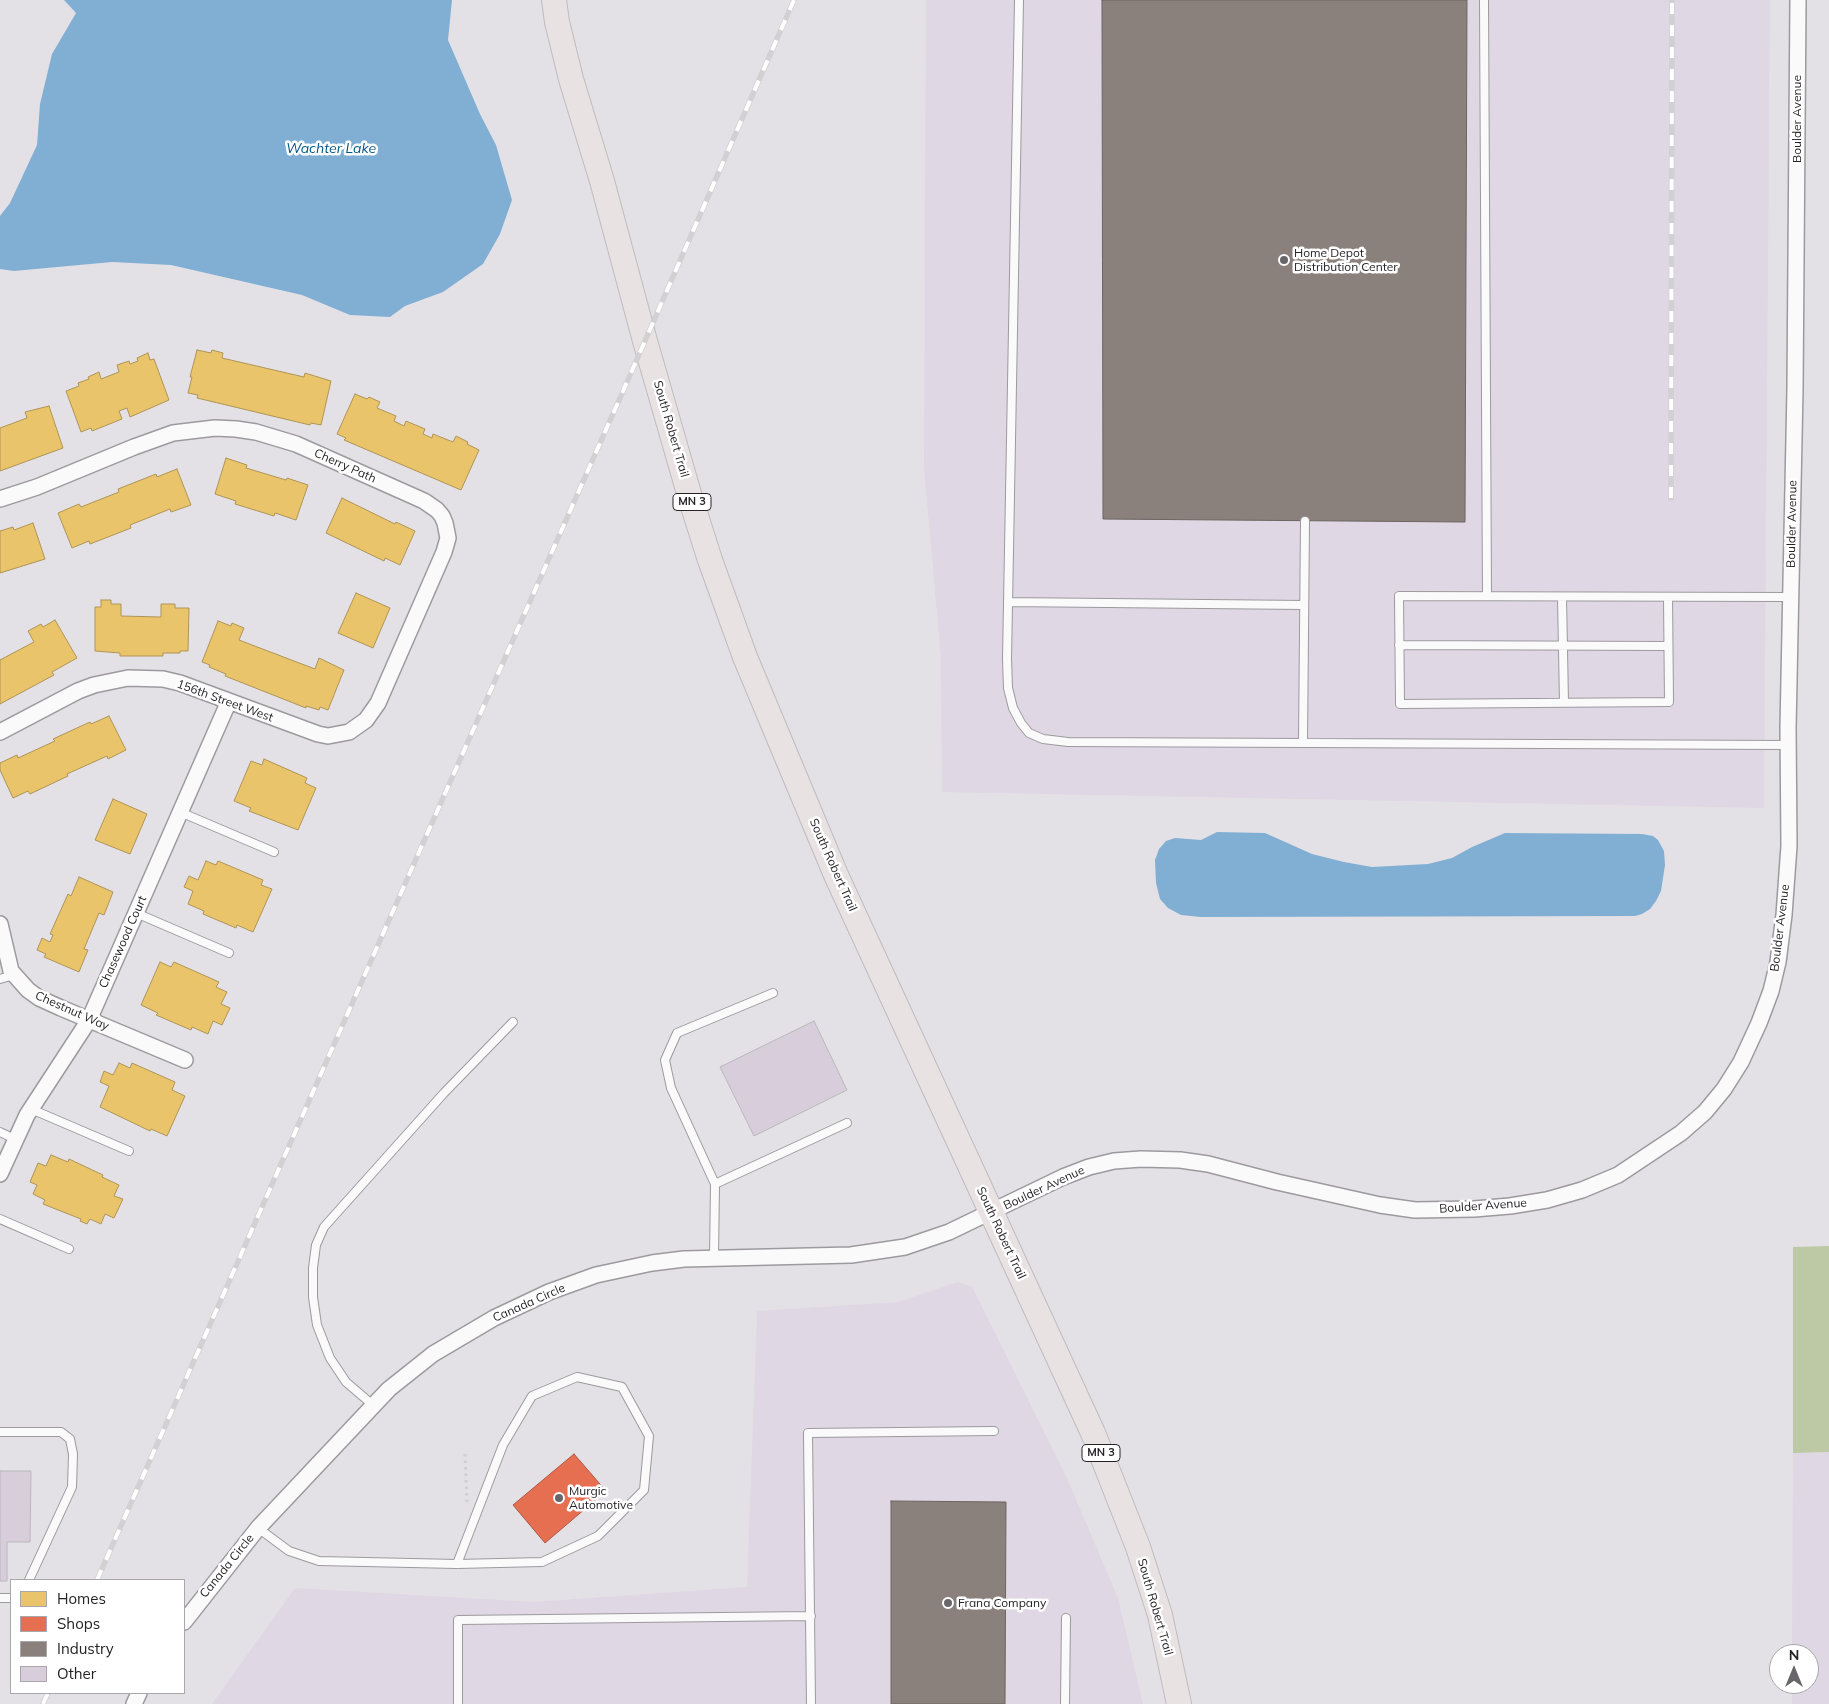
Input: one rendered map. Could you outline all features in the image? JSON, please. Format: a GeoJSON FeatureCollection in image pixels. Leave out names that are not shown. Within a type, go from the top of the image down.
{"type":"FeatureCollection","features":[{"type":"Feature","properties":{"kind":"main road","name":"South Robert Trail"},"geometry":{"type":"LineString","coordinates":[[554,0],[557,22],[571,79],[602,181],[643,334],[690,497],[720,590],[775,731],[836,874],[1072,1385],[1104,1460],[1138,1547],[1160,1615],[1179,1704]]}},
{"type":"Feature","properties":{"kind":"street","name":"Boulder Avenue"},"geometry":{"type":"LineString","coordinates":[[991,1213],[1063,1177],[1089,1167],[1114,1161],[1141,1159],[1180,1160],[1208,1164],[1380,1205],[1415,1210],[1474,1209],[1547,1200],[1582,1190],[1618,1175],[1682,1133],[1705,1112],[1724,1089],[1741,1062],[1760,1023],[1771,991],[1778,962],[1784,915],[1789,846],[1788,745],[1795,389],[1798,0]]}},
{"type":"Feature","properties":{"kind":"street","name":"Cherry Path"},"geometry":{"type":"LineString","coordinates":[[0,499],[90,467],[173,433],[215,428],[256,432],[296,444],[431,505],[437,510],[445,523],[448,538],[444,552],[373,712],[358,727],[349,732],[339,734]]}},
{"type":"Feature","properties":{"kind":"street","name":"156th Street West"},"geometry":{"type":"LineString","coordinates":[[0,732],[78,691],[94,685],[128,678],[163,679],[197,688],[308,732],[328,736],[339,734]]}},
{"type":"Feature","properties":{"kind":"street","name":"Chasewood Court"},"geometry":{"type":"LineString","coordinates":[[0,1174],[15,1138],[31,1109],[89,1020],[229,701]]}},
{"type":"Feature","properties":{"kind":"street","name":"Chestnut Way"},"geometry":{"type":"LineString","coordinates":[[0,924],[7,958],[7,977],[39,998],[185,1060]]}},
{"type":"Feature","properties":{"kind":"street","name":"Canada Circle"},"geometry":{"type":"LineString","coordinates":[[185,1621],[258,1528],[389,1389],[433,1354],[494,1318],[549,1292],[596,1275],[622,1269],[660,1262],[714,1258],[831,1256],[878,1252],[934,1238],[991,1213]]}},
{"type":"Feature","properties":{"kind":"lane"},"geometry":{"type":"LineString","coordinates":[[1019,0],[1008,688],[1013,708],[1029,733],[1043,739],[1068,742],[1788,745]]}},
{"type":"Feature","properties":{"kind":"lane"},"geometry":{"type":"LineString","coordinates":[[1484,0],[1487,596]]}},
{"type":"Feature","properties":{"kind":"lane"},"geometry":{"type":"LineString","coordinates":[[1303,743],[1305,521]]}},
{"type":"Feature","properties":{"kind":"lane"},"geometry":{"type":"LineString","coordinates":[[1668,597],[1669,702],[1400,704],[1399,596],[1790,597]]}},
{"type":"Feature","properties":{"kind":"lane"},"geometry":{"type":"LineString","coordinates":[[1562,597],[1564,703]]}},
{"type":"Feature","properties":{"kind":"lane"},"geometry":{"type":"LineString","coordinates":[[1008,602],[1304,605]]}},
{"type":"Feature","properties":{"kind":"lane"},"geometry":{"type":"LineString","coordinates":[[1399,645],[1668,646]]}},
{"type":"Feature","properties":{"kind":"lane"},"geometry":{"type":"LineString","coordinates":[[180,812],[274,852]]}},
{"type":"Feature","properties":{"kind":"lane"},"geometry":{"type":"LineString","coordinates":[[136,913],[229,953]]}},
{"type":"Feature","properties":{"kind":"lane"},"geometry":{"type":"LineString","coordinates":[[714,1258],[715,1184],[671,1088],[665,1060],[677,1034],[773,993]]}},
{"type":"Feature","properties":{"kind":"lane"},"geometry":{"type":"LineString","coordinates":[[374,1406],[346,1382],[330,1358],[317,1325],[313,1297],[313,1268],[316,1245],[324,1227],[444,1093],[513,1022]]}},
{"type":"Feature","properties":{"kind":"lane"},"geometry":{"type":"LineString","coordinates":[[31,1109],[129,1152]]}},
{"type":"Feature","properties":{"kind":"lane"},"geometry":{"type":"LineString","coordinates":[[715,1184],[847,1123]]}},
{"type":"Feature","properties":{"kind":"lane"},"geometry":{"type":"LineString","coordinates":[[0,1132],[15,1138]]}},
{"type":"Feature","properties":{"kind":"lane"},"geometry":{"type":"LineString","coordinates":[[0,1219],[69,1249]]}},
{"type":"Feature","properties":{"kind":"lane"},"geometry":{"type":"LineString","coordinates":[[258,1528],[289,1551],[319,1561],[457,1564],[542,1562],[598,1536],[644,1490],[649,1436],[622,1387],[577,1377],[532,1396],[504,1445],[457,1564]]}},
{"type":"Feature","properties":{"kind":"lane"},"geometry":{"type":"LineString","coordinates":[[811,1704],[808,1433],[994,1431]]}},
{"type":"Feature","properties":{"kind":"lane"},"geometry":{"type":"LineString","coordinates":[[0,1432],[62,1432],[70,1439],[74,1454],[72,1487],[29,1579]]}},
{"type":"Feature","properties":{"kind":"lane"},"geometry":{"type":"LineString","coordinates":[[458,1704],[458,1620],[810,1616]]}},
{"type":"Feature","properties":{"kind":"lane"},"geometry":{"type":"LineString","coordinates":[[1065,1704],[1066,1618]]}},
{"type":"Feature","properties":{"kind":"path"},"geometry":{"type":"LineString","coordinates":[[465,1454],[468,1536]]}},
{"type":"Feature","properties":{"kind":"shaded area"},"geometry":{"type":"Polygon","coordinates":[[[926,0],[1770,0],[1764,808],[942,792],[941,658],[924,468],[926,0]]]}},
{"type":"Feature","properties":{"kind":"shaded area"},"geometry":{"type":"Polygon","coordinates":[[[958,1282],[972,1287],[1066,1476],[1118,1598],[1143,1704],[212,1704],[295,1588],[534,1602],[747,1587],[757,1311],[899,1302],[958,1282]]]}},
{"type":"Feature","properties":{"kind":"shaded area"},"geometry":{"type":"Polygon","coordinates":[[[1829,1452],[1829,1704],[1792,1704],[1792,1694],[1819,1694],[1819,1644],[1792,1644],[1793,1453],[1829,1452]]]}},
{"type":"Feature","properties":{"kind":"green space"},"geometry":{"type":"Polygon","coordinates":[[[1829,1246],[1829,1452],[1793,1453],[1793,1247],[1829,1246]]]}},
{"type":"Feature","properties":{"kind":"water","name":"Wachter Lake"},"geometry":{"type":"Polygon","coordinates":[[[64,0],[452,0],[448,40],[480,114],[496,145],[512,200],[500,234],[483,264],[443,292],[405,306],[390,317],[350,315],[302,295],[171,265],[112,262],[14,271],[0,269],[0,216],[10,203],[37,145],[40,104],[52,54],[76,13],[64,0]]]}},
{"type":"Feature","properties":{"kind":"water"},"geometry":{"type":"Polygon","coordinates":[[[1217,832],[1265,833],[1312,854],[1372,867],[1428,864],[1452,858],[1505,833],[1642,834],[1653,836],[1658,840],[1664,851],[1665,865],[1661,891],[1656,901],[1650,909],[1635,916],[1201,917],[1181,915],[1168,908],[1160,899],[1156,883],[1155,860],[1159,849],[1166,841],[1175,838],[1201,840],[1217,832]]]}},
{"type":"Feature","properties":{"kind":"building: Homes"},"geometry":{"type":"Polygon","coordinates":[[[197,350],[211,353],[212,350],[223,353],[222,358],[304,377],[305,373],[331,381],[321,425],[311,423],[310,425],[197,398],[198,395],[188,393],[197,350]]]}},
{"type":"Feature","properties":{"kind":"building: Homes"},"geometry":{"type":"Polygon","coordinates":[[[148,353],[150,360],[154,359],[169,400],[130,417],[127,408],[119,411],[122,419],[92,431],[91,428],[81,432],[66,391],[79,386],[78,383],[89,379],[88,377],[99,372],[101,379],[119,372],[117,365],[129,361],[130,364],[138,361],[137,358],[148,353]]]}},
{"type":"Feature","properties":{"kind":"building: Homes"},"geometry":{"type":"Polygon","coordinates":[[[355,394],[380,402],[377,408],[396,416],[394,421],[404,426],[406,421],[425,429],[423,434],[432,438],[433,434],[453,442],[456,436],[479,450],[461,490],[344,440],[346,438],[337,434],[355,394]]]}},
{"type":"Feature","properties":{"kind":"building: Homes"},"geometry":{"type":"Polygon","coordinates":[[[49,406],[63,448],[0,471],[0,428],[27,418],[25,412],[49,406]]]}},
{"type":"Feature","properties":{"kind":"building: Homes"},"geometry":{"type":"Polygon","coordinates":[[[226,458],[247,465],[246,468],[308,485],[296,520],[275,513],[274,516],[235,504],[236,501],[215,494],[226,458]]]}},
{"type":"Feature","properties":{"kind":"building: Homes"},"geometry":{"type":"Polygon","coordinates":[[[177,469],[191,505],[171,512],[170,509],[130,525],[131,528],[90,544],[89,541],[72,548],[58,513],[79,504],[81,507],[119,492],[118,489],[156,474],[157,477],[177,469]]]}},
{"type":"Feature","properties":{"kind":"building: Homes"},"geometry":{"type":"Polygon","coordinates":[[[342,498],[395,524],[396,522],[415,531],[400,565],[385,558],[384,561],[326,533],[342,498]]]}},
{"type":"Feature","properties":{"kind":"building: Homes"},"geometry":{"type":"Polygon","coordinates":[[[33,523],[45,559],[0,573],[0,531],[13,527],[14,530],[33,523]]]}},
{"type":"Feature","properties":{"kind":"building: Homes"},"geometry":{"type":"Polygon","coordinates":[[[356,593],[390,608],[373,648],[338,633],[356,593]]]}},
{"type":"Feature","properties":{"kind":"building: Homes"},"geometry":{"type":"Polygon","coordinates":[[[101,600],[111,600],[111,604],[121,604],[121,616],[161,617],[161,604],[175,604],[175,608],[189,608],[188,651],[163,653],[163,656],[120,656],[120,653],[95,651],[95,607],[101,607],[101,600]]]}},
{"type":"Feature","properties":{"kind":"building: Homes"},"geometry":{"type":"Polygon","coordinates":[[[55,620],[77,658],[52,672],[54,675],[0,704],[0,660],[34,642],[28,631],[41,624],[43,627],[55,620]]]}},
{"type":"Feature","properties":{"kind":"building: Homes"},"geometry":{"type":"Polygon","coordinates":[[[218,621],[231,626],[232,623],[244,628],[239,640],[315,669],[319,658],[344,670],[328,710],[320,707],[319,710],[306,706],[306,708],[225,676],[226,674],[202,662],[218,621]]]}},
{"type":"Feature","properties":{"kind":"building: Homes"},"geometry":{"type":"Polygon","coordinates":[[[109,716],[126,750],[108,759],[107,756],[67,774],[68,776],[30,794],[28,791],[13,798],[0,770],[0,763],[17,755],[18,758],[55,741],[53,739],[90,722],[91,724],[109,716]]]}},
{"type":"Feature","properties":{"kind":"building: Homes"},"geometry":{"type":"Polygon","coordinates":[[[264,759],[307,778],[305,783],[316,788],[298,830],[249,811],[251,808],[234,801],[251,761],[262,765],[264,759]]]}},
{"type":"Feature","properties":{"kind":"building: Homes"},"geometry":{"type":"Polygon","coordinates":[[[113,799],[147,814],[130,854],[95,840],[113,799]]]}},
{"type":"Feature","properties":{"kind":"building: Homes"},"geometry":{"type":"Polygon","coordinates":[[[206,861],[216,865],[218,861],[263,880],[261,885],[272,889],[253,932],[237,925],[236,928],[203,914],[204,911],[188,904],[193,891],[184,887],[189,876],[198,880],[206,861]]]}},
{"type":"Feature","properties":{"kind":"building: Homes"},"geometry":{"type":"Polygon","coordinates":[[[79,877],[113,892],[104,915],[99,913],[84,949],[88,950],[79,972],[44,957],[46,954],[37,950],[42,938],[50,942],[53,935],[50,934],[68,894],[71,896],[79,877]]]}},
{"type":"Feature","properties":{"kind":"building: Homes"},"geometry":{"type":"Polygon","coordinates":[[[160,962],[171,967],[174,962],[219,982],[216,987],[227,992],[221,1004],[230,1008],[222,1025],[213,1021],[208,1034],[192,1027],[191,1030],[156,1015],[158,1013],[141,1005],[160,962]]]}},
{"type":"Feature","properties":{"kind":"building: Homes"},"geometry":{"type":"Polygon","coordinates":[[[119,1063],[130,1068],[132,1063],[175,1082],[172,1090],[185,1096],[167,1136],[151,1129],[150,1131],[100,1107],[109,1086],[100,1082],[104,1071],[113,1075],[119,1063]]]}},
{"type":"Feature","properties":{"kind":"building: Homes"},"geometry":{"type":"Polygon","coordinates":[[[51,1155],[68,1162],[69,1159],[119,1185],[114,1196],[123,1199],[114,1218],[105,1214],[101,1224],[90,1219],[87,1224],[80,1221],[81,1219],[43,1204],[45,1200],[33,1194],[37,1185],[30,1182],[38,1163],[46,1166],[51,1155]]]}},
{"type":"Feature","properties":{"kind":"building: Shops","name":"Murgic Automotive"},"geometry":{"type":"Polygon","coordinates":[[[574,1454],[606,1491],[545,1543],[513,1505],[574,1454]]]}},
{"type":"Feature","properties":{"kind":"building: Industry","name":"Home Depot Distribution Center"},"geometry":{"type":"Polygon","coordinates":[[[1102,0],[1467,0],[1465,522],[1103,519],[1102,0]]]}},
{"type":"Feature","properties":{"kind":"building: Industry","name":"Frana Company"},"geometry":{"type":"Polygon","coordinates":[[[891,1501],[1006,1502],[1005,1704],[891,1704],[891,1501]]]}},
{"type":"Feature","properties":{"kind":"building: Other"},"geometry":{"type":"Polygon","coordinates":[[[814,1021],[847,1090],[754,1136],[720,1067],[814,1021]]]}},
{"type":"Feature","properties":{"kind":"building: Other"},"geometry":{"type":"Polygon","coordinates":[[[0,1471],[31,1471],[30,1542],[7,1542],[7,1581],[0,1581],[0,1471]]]}},
{"type":"Feature","properties":{"kind":"railway"},"geometry":{"type":"LineString","coordinates":[[97,1579],[794,0]]}},
{"type":"Feature","properties":{"kind":"railway"},"geometry":{"type":"LineString","coordinates":[[1671,498],[1672,0]]}},
{"type":"Feature","properties":{"kind":"railway"},"geometry":{"type":"LineString","coordinates":[[43,1704],[48,1694]]}},
{"type":"Feature","properties":{"kind":"place","name":"Home Depot Distribution Center"},"geometry":{"type":"Point","coordinates":[1284,260]}},
{"type":"Feature","properties":{"kind":"place","name":"Murgic Automotive"},"geometry":{"type":"Point","coordinates":[559,1498]}},
{"type":"Feature","properties":{"kind":"place","name":"Frana Company"},"geometry":{"type":"Point","coordinates":[948,1603]}}]}
